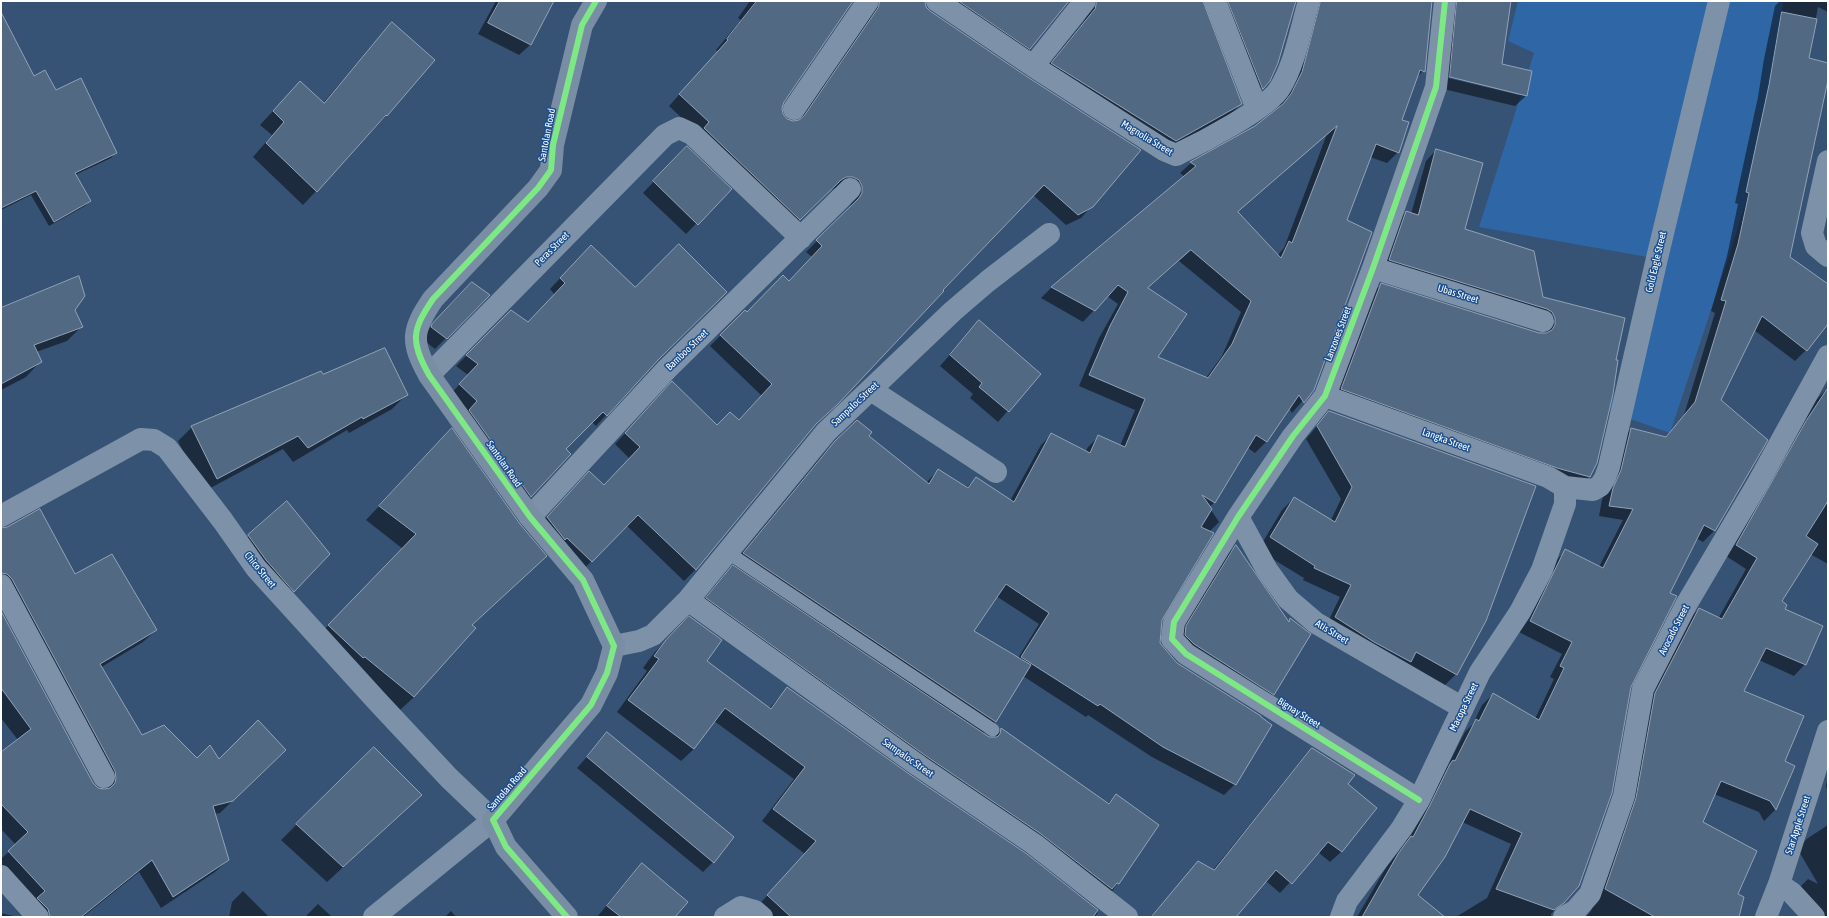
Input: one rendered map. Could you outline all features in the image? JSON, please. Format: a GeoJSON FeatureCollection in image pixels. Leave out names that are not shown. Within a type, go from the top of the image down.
{"type":"FeatureCollection","features":[{"type":"Feature","properties":{"kind":"street","name":"Santolan Road"},"geometry":{"type":"LineString","coordinates":[[567,917],[506,847],[493,820],[591,705],[607,673],[614,646],[583,580],[530,517],[428,375],[419,357],[415,339],[420,318],[433,299],[538,188],[550,170],[553,145],[582,25],[596,1]]}},
{"type":"Feature","properties":{"kind":"street"},"geometry":{"type":"LineString","coordinates":[[794,109],[868,1]]}},
{"type":"Feature","properties":{"kind":"street","name":"Magnolia Street"},"geometry":{"type":"LineString","coordinates":[[937,1],[1033,66],[1164,150],[1176,155],[1257,109],[1279,90],[1287,75],[1309,1]]}},
{"type":"Feature","properties":{"kind":"street"},"geometry":{"type":"LineString","coordinates":[[1033,66],[1085,1]]}},
{"type":"Feature","properties":{"kind":"street"},"geometry":{"type":"LineString","coordinates":[[1215,1],[1257,109]]}},
{"type":"Feature","properties":{"kind":"street","name":"Lanzones Street"},"geometry":{"type":"LineString","coordinates":[[1172,639],[1174,622],[1238,517],[1293,436],[1325,396],[1373,268],[1436,87],[1445,1]]}},
{"type":"Feature","properties":{"kind":"street","name":"Gold Eagle Street"},"geometry":{"type":"LineString","coordinates":[[1565,487],[1593,490],[1600,486],[1609,467],[1658,254],[1720,1]]}},
{"type":"Feature","properties":{"kind":"street","name":"Peras Street"},"geometry":{"type":"LineString","coordinates":[[428,375],[666,135],[679,128],[692,134],[801,238]]}},
{"type":"Feature","properties":{"kind":"street"},"geometry":{"type":"LineString","coordinates":[[1828,161],[1812,233],[1816,246],[1828,256]]}},
{"type":"Feature","properties":{"kind":"street","name":"Bamboo Street"},"geometry":{"type":"LineString","coordinates":[[530,517],[667,369],[850,189]]}},
{"type":"Feature","properties":{"kind":"street","name":"Sampaloc Street"},"geometry":{"type":"LineString","coordinates":[[614,646],[639,641],[653,635],[688,600],[826,432],[953,311],[988,281],[1049,234]]}},
{"type":"Feature","properties":{"kind":"street","name":"Ubas Street"},"geometry":{"type":"LineString","coordinates":[[1373,268],[1543,321]]}},
{"type":"Feature","properties":{"kind":"street","name":"Avocado Street"},"geometry":{"type":"LineString","coordinates":[[1564,917],[1575,910],[1590,894],[1624,796],[1643,689],[1686,605],[1758,483],[1828,356]]}},
{"type":"Feature","properties":{"kind":"street"},"geometry":{"type":"LineString","coordinates":[[871,390],[996,472]]}},
{"type":"Feature","properties":{"kind":"street","name":"Langka Street"},"geometry":{"type":"LineString","coordinates":[[1325,396],[1548,477],[1565,487]]}},
{"type":"Feature","properties":{"kind":"street","name":"Chico Street"},"geometry":{"type":"LineString","coordinates":[[1,516],[141,439],[154,440],[167,448],[223,521],[256,568],[413,740],[449,778],[493,820]]}},
{"type":"Feature","properties":{"kind":"street","name":"Macopa Street"},"geometry":{"type":"LineString","coordinates":[[1342,917],[1347,901],[1402,828],[1419,800],[1480,672],[1520,612],[1542,570],[1565,504],[1565,487]]}},
{"type":"Feature","properties":{"kind":"street","name":"Atis Street"},"geometry":{"type":"LineString","coordinates":[[1238,517],[1267,570],[1288,599],[1316,623],[1463,708]]}},
{"type":"Feature","properties":{"kind":"street"},"geometry":{"type":"LineString","coordinates":[[1,585],[104,777]]}},
{"type":"Feature","properties":{"kind":"street","name":"Sampaloc Street"},"geometry":{"type":"LineString","coordinates":[[688,600],[919,766],[1034,844],[1127,917]]}},
{"type":"Feature","properties":{"kind":"street","name":"Bignay Street"},"geometry":{"type":"LineString","coordinates":[[1172,639],[1186,654],[1419,800]]}},
{"type":"Feature","properties":{"kind":"street","name":"Star Apple Street"},"geometry":{"type":"LineString","coordinates":[[1766,917],[1779,884],[1828,731]]}},
{"type":"Feature","properties":{"kind":"street"},"geometry":{"type":"LineString","coordinates":[[374,917],[493,820]]}},
{"type":"Feature","properties":{"kind":"street"},"geometry":{"type":"LineString","coordinates":[[1,876],[38,917]]}},
{"type":"Feature","properties":{"kind":"street"},"geometry":{"type":"LineString","coordinates":[[1779,884],[1792,893],[1814,917]]}},
{"type":"Feature","properties":{"kind":"street"},"geometry":{"type":"LineString","coordinates":[[725,917],[741,907],[755,911],[762,917]]}},
{"type":"Feature","properties":{"kind":"lane"},"geometry":{"type":"LineString","coordinates":[[727,552],[992,730]]}},
{"type":"Feature","properties":{"kind":"shaded area"},"geometry":{"type":"Polygon","coordinates":[[[1518,1],[1783,1],[1762,149],[1731,250],[1670,433],[1608,411],[1664,260],[1479,227],[1534,53],[1508,41],[1518,1]]]}},
{"type":"Feature","properties":{"kind":"building"},"geometry":{"type":"Polygon","coordinates":[[[500,1],[554,1],[531,45],[488,23],[500,1]]]}},
{"type":"Feature","properties":{"kind":"building"},"geometry":{"type":"Polygon","coordinates":[[[757,1],[853,1],[784,102],[782,108],[783,114],[787,119],[793,121],[799,120],[804,116],[878,8],[880,1],[925,1],[926,7],[930,11],[1026,76],[1141,150],[1093,207],[1078,215],[1044,185],[943,290],[944,291],[838,404],[816,424],[696,570],[638,515],[592,562],[567,538],[565,540],[547,517],[589,471],[604,485],[640,447],[625,433],[672,381],[717,425],[730,412],[739,420],[772,384],[720,335],[745,310],[747,312],[783,275],[789,281],[822,246],[816,240],[859,198],[862,193],[862,186],[859,180],[853,177],[846,177],[841,180],[800,220],[704,128],[709,122],[679,94],[728,40],[727,39],[757,1]]]}},
{"type":"Feature","properties":{"kind":"building"},"geometry":{"type":"Polygon","coordinates":[[[959,1],[1069,1],[1030,49],[959,1]]]}},
{"type":"Feature","properties":{"kind":"building"},"geometry":{"type":"Polygon","coordinates":[[[1097,1],[1203,1],[1242,104],[1176,141],[1051,63],[1095,9],[1097,1]]]}},
{"type":"Feature","properties":{"kind":"building"},"geometry":{"type":"Polygon","coordinates":[[[1228,1],[1296,1],[1278,63],[1270,81],[1263,89],[1228,1]]]}},
{"type":"Feature","properties":{"kind":"building"},"geometry":{"type":"Polygon","coordinates":[[[1321,1],[1432,1],[1425,72],[1420,70],[1402,120],[1409,122],[1399,153],[1376,144],[1347,220],[1372,232],[1314,390],[1304,403],[1299,395],[1267,442],[1256,435],[1215,503],[1202,495],[1212,509],[1201,527],[1214,533],[1162,620],[1160,643],[1177,663],[1261,716],[1272,725],[1236,785],[1163,747],[1100,704],[1098,706],[1021,657],[1049,613],[1006,584],[974,631],[1031,665],[996,722],[743,553],[835,441],[857,420],[872,432],[869,436],[929,484],[938,469],[968,488],[976,477],[1014,502],[1051,433],[1090,453],[1098,435],[1125,447],[1145,399],[1089,375],[1110,326],[1128,292],[1118,285],[1095,311],[1051,287],[1196,166],[1190,162],[1255,126],[1283,104],[1291,94],[1302,72],[1321,1]],[[1337,126],[1238,212],[1281,258],[1289,241],[1292,243],[1337,126]],[[1191,250],[1148,288],[1187,314],[1158,357],[1208,378],[1232,344],[1251,301],[1191,250]]]}},
{"type":"Feature","properties":{"kind":"building"},"geometry":{"type":"Polygon","coordinates":[[[1457,1],[1511,1],[1502,64],[1532,71],[1527,96],[1450,77],[1457,1]]]}},
{"type":"Feature","properties":{"kind":"building"},"geometry":{"type":"Polygon","coordinates":[[[1,12],[34,76],[45,70],[56,90],[81,78],[117,153],[75,173],[91,201],[54,222],[36,191],[1,208],[1,12]]]}},
{"type":"Feature","properties":{"kind":"building"},"geometry":{"type":"Polygon","coordinates":[[[1782,12],[1817,19],[1809,58],[1828,63],[1828,80],[1790,257],[1828,284],[1828,324],[1807,351],[1762,316],[1721,400],[1768,440],[1715,531],[1704,525],[1670,593],[1677,596],[1631,687],[1612,793],[1579,886],[1564,903],[1554,910],[1496,889],[1522,833],[1470,809],[1445,857],[1418,895],[1445,917],[1362,917],[1398,854],[1411,836],[1413,837],[1450,764],[1453,760],[1455,761],[1476,719],[1479,721],[1493,693],[1539,720],[1564,668],[1560,666],[1572,642],[1530,621],[1565,549],[1603,568],[1633,509],[1609,506],[1613,488],[1621,470],[1631,428],[1666,437],[1695,402],[1726,301],[1721,300],[1738,244],[1749,193],[1746,192],[1769,85],[1782,12]]]}},
{"type":"Feature","properties":{"kind":"building"},"geometry":{"type":"Polygon","coordinates":[[[392,22],[435,60],[387,116],[386,115],[317,192],[266,143],[284,122],[273,111],[300,81],[324,103],[392,22]]]}},
{"type":"Feature","properties":{"kind":"building"},"geometry":{"type":"Polygon","coordinates":[[[687,146],[732,189],[698,225],[653,181],[687,146]]]}},
{"type":"Feature","properties":{"kind":"building"},"geometry":{"type":"Polygon","coordinates":[[[1436,149],[1483,163],[1465,229],[1534,251],[1543,297],[1625,318],[1616,360],[1618,360],[1613,394],[1597,463],[1590,477],[1557,468],[1341,389],[1381,283],[1539,333],[1546,333],[1552,330],[1555,325],[1555,318],[1552,312],[1547,309],[1389,260],[1406,211],[1418,215],[1436,149]]]}},
{"type":"Feature","properties":{"kind":"building"},"geometry":{"type":"Polygon","coordinates":[[[679,244],[727,292],[658,360],[607,416],[603,412],[566,449],[571,454],[531,497],[469,410],[477,401],[459,384],[478,364],[466,355],[511,310],[528,322],[565,283],[560,278],[591,245],[635,287],[679,244]]]}},
{"type":"Feature","properties":{"kind":"building"},"geometry":{"type":"Polygon","coordinates":[[[79,276],[85,296],[75,310],[83,327],[34,345],[42,362],[1,384],[1,308],[79,276]]]}},
{"type":"Feature","properties":{"kind":"building"},"geometry":{"type":"Polygon","coordinates":[[[472,282],[490,295],[447,339],[431,327],[432,324],[472,282]]]}},
{"type":"Feature","properties":{"kind":"building"},"geometry":{"type":"Polygon","coordinates":[[[979,320],[1041,374],[1009,412],[979,387],[982,383],[950,355],[979,320]]]}},
{"type":"Feature","properties":{"kind":"building"},"geometry":{"type":"Polygon","coordinates":[[[385,348],[408,395],[363,419],[362,417],[308,448],[298,436],[217,479],[191,426],[321,371],[323,374],[385,348]]]}},
{"type":"Feature","properties":{"kind":"building"},"geometry":{"type":"Polygon","coordinates":[[[1828,388],[1828,501],[1806,536],[1818,544],[1782,601],[1787,605],[1785,609],[1823,626],[1806,665],[1766,648],[1744,691],[1804,716],[1785,761],[1795,766],[1776,810],[1770,801],[1721,781],[1703,822],[1757,851],[1738,894],[1744,897],[1739,917],[1655,917],[1605,889],[1636,798],[1655,693],[1699,608],[1722,619],[1757,558],[1736,545],[1806,421],[1828,388]]]}},
{"type":"Feature","properties":{"kind":"building"},"geometry":{"type":"Polygon","coordinates":[[[1329,411],[1536,486],[1486,621],[1457,675],[1416,652],[1411,662],[1374,642],[1335,617],[1351,585],[1314,568],[1315,566],[1270,537],[1294,497],[1335,522],[1352,487],[1317,426],[1329,411]]]}},
{"type":"Feature","properties":{"kind":"building"},"geometry":{"type":"Polygon","coordinates":[[[452,428],[520,524],[547,556],[472,625],[476,628],[414,697],[365,657],[363,658],[328,625],[416,534],[379,506],[452,428]]]}},
{"type":"Feature","properties":{"kind":"building"},"geometry":{"type":"Polygon","coordinates":[[[287,501],[330,554],[294,592],[266,560],[248,535],[287,501]]]}},
{"type":"Feature","properties":{"kind":"building"},"geometry":{"type":"Polygon","coordinates":[[[40,509],[75,574],[112,554],[157,630],[100,664],[142,735],[164,725],[197,758],[210,745],[219,759],[258,720],[286,750],[233,801],[213,806],[229,860],[173,897],[152,860],[81,917],[50,917],[48,909],[37,898],[45,891],[8,851],[28,832],[1,804],[1,752],[31,729],[1,688],[1,611],[93,783],[98,788],[110,788],[115,783],[116,778],[115,771],[12,579],[7,574],[1,573],[1,528],[7,527],[40,509]]]}},
{"type":"Feature","properties":{"kind":"building"},"geometry":{"type":"Polygon","coordinates":[[[1236,545],[1289,622],[1290,618],[1311,634],[1274,695],[1194,644],[1185,635],[1186,626],[1236,545]]]}},
{"type":"Feature","properties":{"kind":"building"},"geometry":{"type":"Polygon","coordinates":[[[733,565],[989,737],[997,737],[1000,734],[1001,728],[1109,804],[1116,794],[1159,825],[1119,884],[1117,883],[1112,889],[1041,834],[926,756],[706,598],[733,565]]]}},
{"type":"Feature","properties":{"kind":"building"},"geometry":{"type":"Polygon","coordinates":[[[689,616],[722,640],[707,661],[771,709],[787,687],[912,776],[1027,854],[1098,910],[1093,917],[791,917],[767,895],[816,841],[773,809],[805,767],[725,708],[694,749],[628,700],[659,659],[654,656],[666,640],[689,616]]]}},
{"type":"Feature","properties":{"kind":"building"},"geometry":{"type":"Polygon","coordinates":[[[607,732],[734,837],[714,863],[587,757],[607,732]]]}},
{"type":"Feature","properties":{"kind":"building"},"geometry":{"type":"Polygon","coordinates":[[[374,747],[422,795],[343,867],[296,824],[374,747]]]}},
{"type":"Feature","properties":{"kind":"building"},"geometry":{"type":"Polygon","coordinates":[[[1312,748],[1355,775],[1348,784],[1377,808],[1342,852],[1328,842],[1292,884],[1276,870],[1236,917],[1151,917],[1198,861],[1214,870],[1312,748]]]}},
{"type":"Feature","properties":{"kind":"building"},"geometry":{"type":"Polygon","coordinates":[[[642,863],[688,902],[675,917],[621,917],[607,906],[642,863]]]}},
{"type":"Feature","properties":{"kind":"cycle path"},"geometry":{"type":"LineString","coordinates":[[567,917],[506,847],[493,820],[591,705],[607,673],[614,646],[583,580],[530,517],[429,375],[419,353],[416,344],[416,336],[417,328],[421,319],[433,299],[538,188],[551,170],[553,145],[582,25],[596,1]]}},
{"type":"Feature","properties":{"kind":"cycle path"},"geometry":{"type":"LineString","coordinates":[[1419,800],[1186,654],[1172,639],[1174,622],[1238,517],[1293,436],[1325,396],[1373,268],[1436,87],[1445,1]]}}]}
